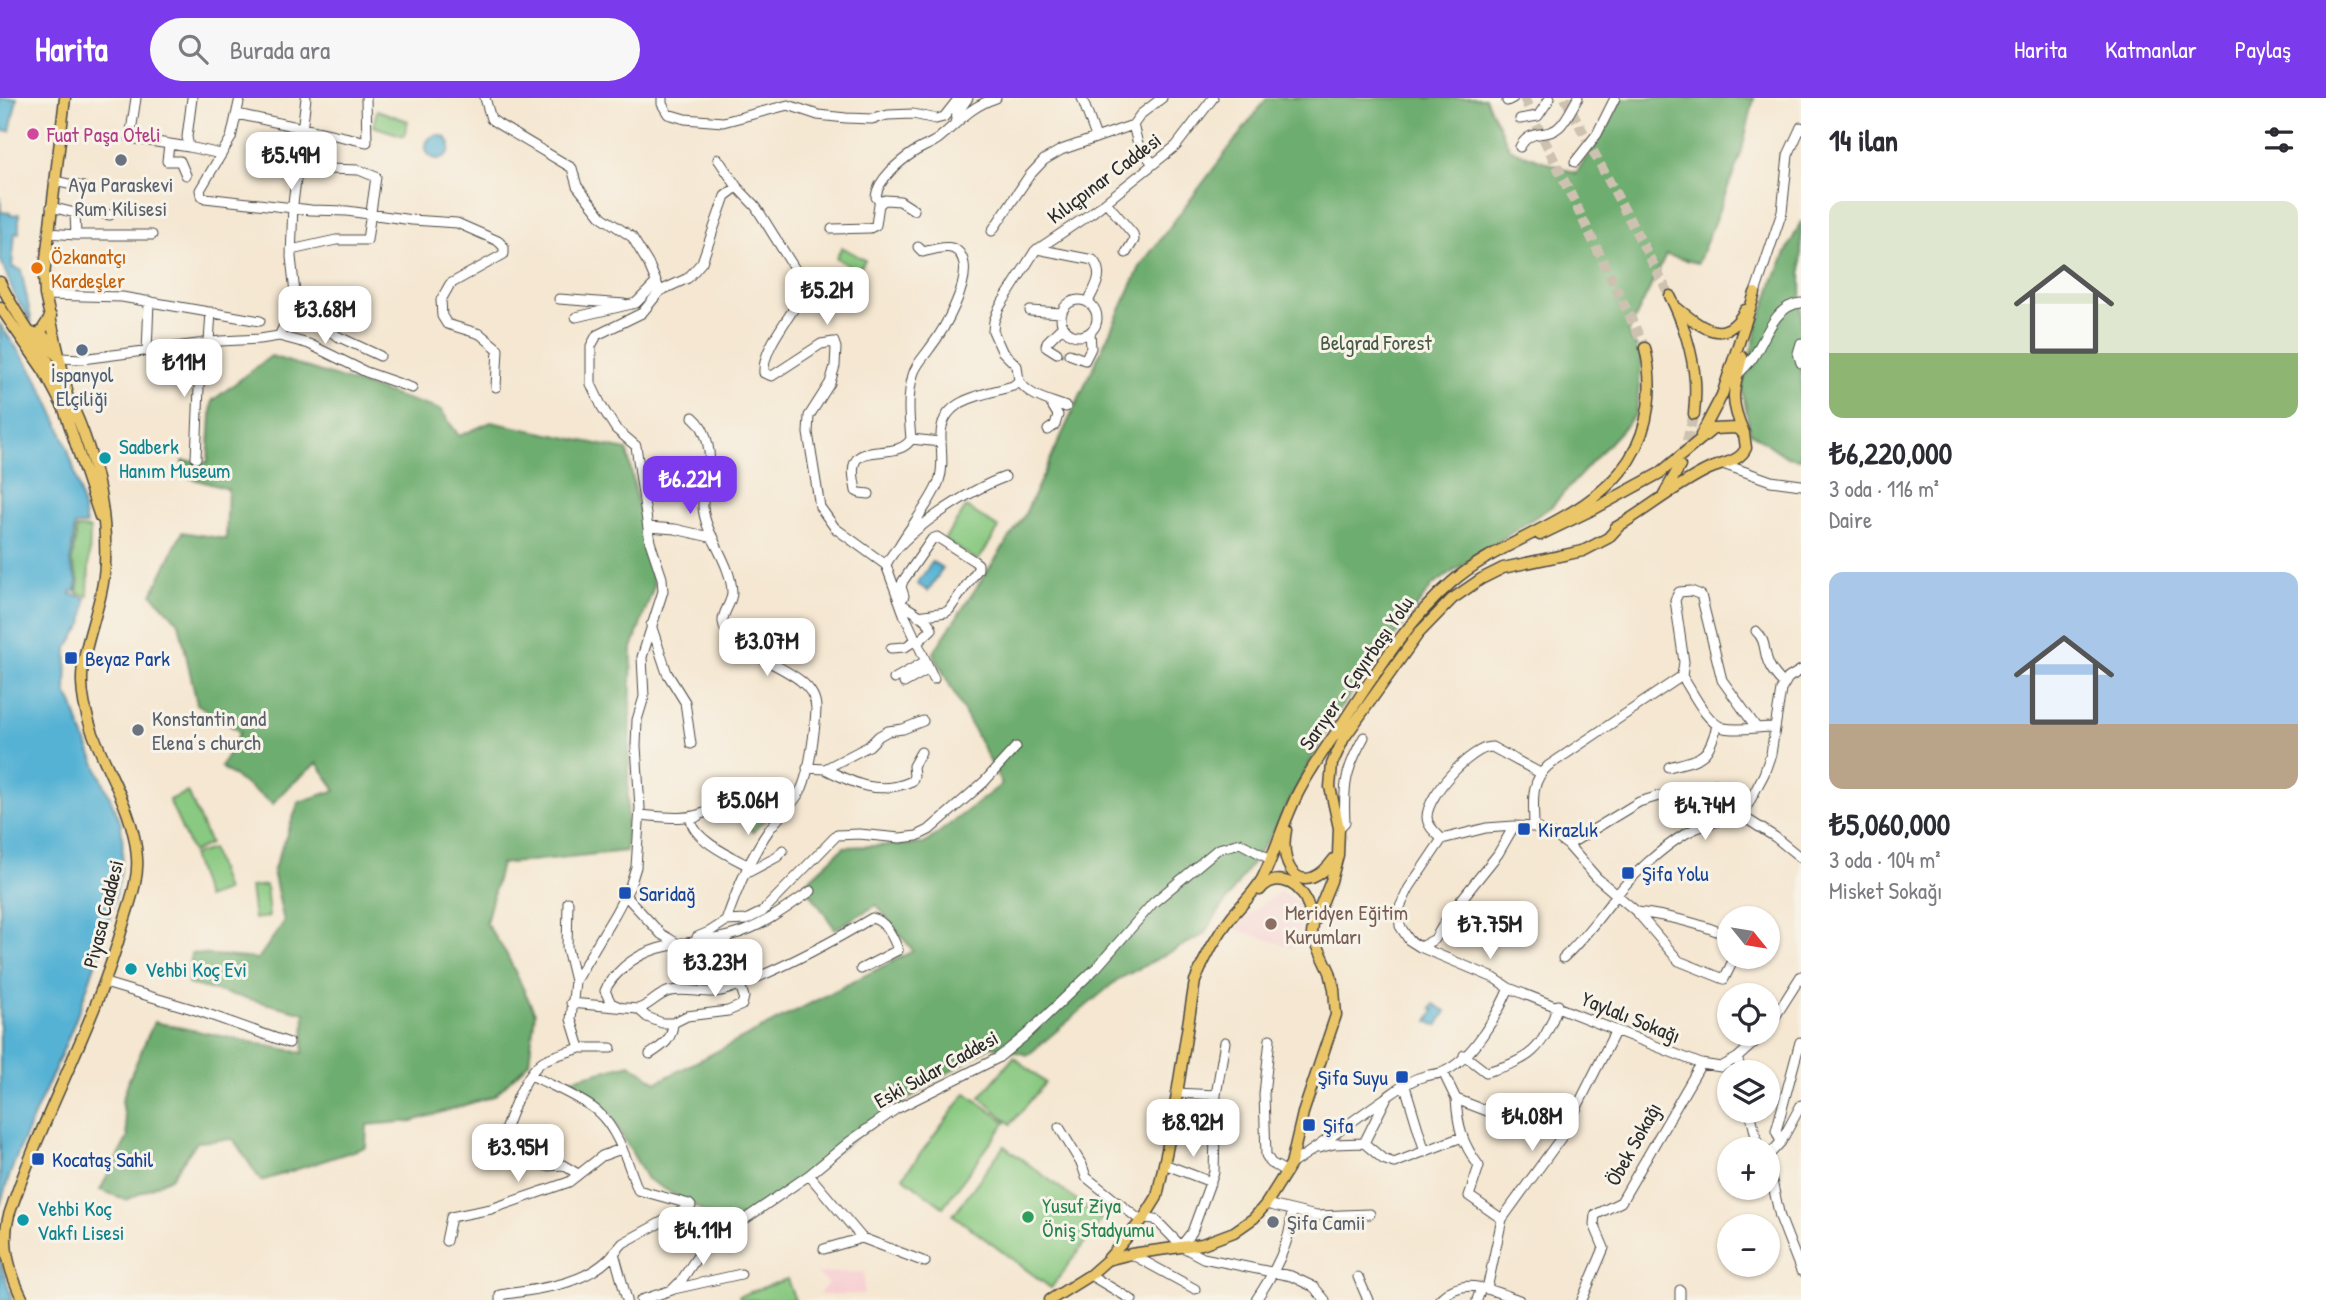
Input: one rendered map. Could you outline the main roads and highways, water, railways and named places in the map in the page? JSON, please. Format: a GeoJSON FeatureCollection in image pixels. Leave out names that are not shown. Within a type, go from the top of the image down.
{"type":"FeatureCollection","features":[{"type":"Feature","properties":{"kind":"main road"},"geometry":{"type":"LineString","coordinates":[[65,98],[48,233],[45,295],[68,397]]}},
{"type":"Feature","properties":{"kind":"main road"},"geometry":{"type":"LineString","coordinates":[[0,282],[14,310],[35,334],[68,397]]}},
{"type":"Feature","properties":{"kind":"main road"},"geometry":{"type":"LineString","coordinates":[[1676,308],[1703,328],[1721,331],[1730,329],[1739,321],[1755,293]]}},
{"type":"Feature","properties":{"kind":"main road"},"geometry":{"type":"LineString","coordinates":[[1313,925],[1331,881],[1338,855],[1339,828],[1330,787],[1332,764],[1353,723],[1418,634],[1452,599],[1487,575],[1503,568],[1567,555],[1619,526],[1663,496],[1744,454],[1747,443],[1732,396],[1752,320],[1755,293]]}},
{"type":"Feature","properties":{"kind":"main road"},"geometry":{"type":"LineString","coordinates":[[1690,448],[1704,431],[1722,395],[1755,293]]}},
{"type":"Feature","properties":{"kind":"main road"},"geometry":{"type":"LineString","coordinates":[[1670,296],[1690,352],[1695,382],[1694,414]]}},
{"type":"Feature","properties":{"kind":"main road","name":"Piyasa Caddesi"},"geometry":{"type":"LineString","coordinates":[[0,307],[44,371],[64,409],[103,526]]}},
{"type":"Feature","properties":{"kind":"main road"},"geometry":{"type":"LineString","coordinates":[[35,334],[51,316]]}},
{"type":"Feature","properties":{"kind":"main road"},"geometry":{"type":"LineString","coordinates":[[11,325],[24,334],[35,334],[47,340],[54,354],[61,358]]}},
{"type":"Feature","properties":{"kind":"main road","name":"Sarıyer - Çayırbaşı Yolu"},"geometry":{"type":"LineString","coordinates":[[1245,902],[1261,881],[1299,790],[1312,768],[1415,618],[1432,599],[1477,562],[1590,500],[1605,489],[1629,460],[1643,431],[1649,404],[1645,348]]}},
{"type":"Feature","properties":{"kind":"main road","name":"Piyasa Caddesi"},"geometry":{"type":"LineString","coordinates":[[23,1300],[17,1288],[6,1245],[6,1223],[23,1176],[105,983],[129,903],[138,862],[129,819],[91,727],[83,700],[84,666],[101,598],[106,565],[103,504],[81,428],[68,397]]}},
{"type":"Feature","properties":{"kind":"main road"},"geometry":{"type":"LineString","coordinates":[[1516,542],[1543,534],[1636,487],[1660,473],[1713,429],[1735,428],[1744,434]]}},
{"type":"Feature","properties":{"kind":"main road"},"geometry":{"type":"LineString","coordinates":[[1663,496],[1680,466]]}},
{"type":"Feature","properties":{"kind":"main road"},"geometry":{"type":"LineString","coordinates":[[1286,821],[1284,857],[1290,872],[1296,876],[1307,879],[1320,874],[1338,855]]}},
{"type":"Feature","properties":{"kind":"main road"},"geometry":{"type":"LineString","coordinates":[[1054,1299],[1107,1260],[1143,1219],[1157,1197],[1195,981],[1202,963],[1231,918],[1245,902],[1270,880],[1281,879],[1303,894],[1307,901],[1313,925],[1313,940],[1329,972],[1334,989],[1336,1015],[1303,1114],[1289,1168],[1254,1218],[1234,1232],[1202,1244],[1107,1260]]}},
{"type":"Feature","properties":{"kind":"main road"},"geometry":{"type":"LineString","coordinates":[[1129,1235],[1125,1241],[1126,1249],[1131,1254]]}},
{"type":"Feature","properties":{"kind":"water"},"geometry":{"type":"Polygon","coordinates":[[[0,98],[17,98],[10,131],[0,130],[0,98]]]}},
{"type":"Feature","properties":{"kind":"water"},"geometry":{"type":"Polygon","coordinates":[[[438,135],[447,138],[450,147],[447,156],[438,159],[429,156],[426,147],[429,138],[438,135]]]}},
{"type":"Feature","properties":{"kind":"water"},"geometry":{"type":"Polygon","coordinates":[[[0,197],[1,212],[19,214],[19,233],[15,233],[12,267],[21,270],[32,323],[15,296],[0,258],[0,197]]]}},
{"type":"Feature","properties":{"kind":"water"},"geometry":{"type":"Polygon","coordinates":[[[0,324],[32,370],[45,395],[68,449],[78,486],[86,525],[75,525],[70,563],[77,580],[76,591],[71,594],[86,598],[83,624],[67,648],[66,692],[120,821],[123,847],[118,887],[80,1008],[20,1149],[0,1206],[0,324]]]}},
{"type":"Feature","properties":{"kind":"water"},"geometry":{"type":"Polygon","coordinates":[[[932,562],[943,568],[928,591],[917,584],[932,562]]]}},
{"type":"Feature","properties":{"kind":"water"},"geometry":{"type":"Polygon","coordinates":[[[1434,1004],[1446,1011],[1437,1026],[1428,1021],[1434,1004]]]}},
{"type":"Feature","properties":{"kind":"water"},"geometry":{"type":"Polygon","coordinates":[[[0,1258],[12,1300],[0,1300],[0,1258]]]}},
{"type":"Feature","properties":{"kind":"tunnel"},"geometry":{"type":"LineString","coordinates":[[1524,98],[1645,348]]}},
{"type":"Feature","properties":{"kind":"tunnel"},"geometry":{"type":"LineString","coordinates":[[1565,98],[1670,296]]}},
{"type":"Feature","properties":{"kind":"tunnel"},"geometry":{"type":"LineString","coordinates":[[1683,456],[1694,414]]}},
{"type":"Feature","properties":{"kind":"place","name":"Fuat Paşa Oteli"},"geometry":{"type":"Point","coordinates":[33,134]}},
{"type":"Feature","properties":{"kind":"place","name":"Aya Paraskevi Rum Kilisesi"},"geometry":{"type":"Point","coordinates":[121,160]}},
{"type":"Feature","properties":{"kind":"place","name":"Özkanatçı Kardeşler"},"geometry":{"type":"Point","coordinates":[37,268]}},
{"type":"Feature","properties":{"kind":"place","name":"İspanyol Elçiliği"},"geometry":{"type":"Point","coordinates":[82,350]}},
{"type":"Feature","properties":{"kind":"place","name":"Sadberk Hanım Museum"},"geometry":{"type":"Point","coordinates":[105,458]}},
{"type":"Feature","properties":{"kind":"place","name":"Beyaz Park"},"geometry":{"type":"Point","coordinates":[71,658]}},
{"type":"Feature","properties":{"kind":"place","name":"Konstantin and Elena’s church"},"geometry":{"type":"Point","coordinates":[138,730]}},
{"type":"Feature","properties":{"kind":"place","name":"Kirazlık"},"geometry":{"type":"Point","coordinates":[1524,829]}},
{"type":"Feature","properties":{"kind":"place","name":"Şifa Yolu"},"geometry":{"type":"Point","coordinates":[1628,873]}},
{"type":"Feature","properties":{"kind":"place","name":"Saridağ"},"geometry":{"type":"Point","coordinates":[625,893]}},
{"type":"Feature","properties":{"kind":"place","name":"Meridyen Eğitim Kurumları"},"geometry":{"type":"Point","coordinates":[1271,924]}},
{"type":"Feature","properties":{"kind":"place","name":"Vehbi Koç Evi"},"geometry":{"type":"Point","coordinates":[131,969]}},
{"type":"Feature","properties":{"kind":"place","name":"Şifa Suyu"},"geometry":{"type":"Point","coordinates":[1402,1077]}},
{"type":"Feature","properties":{"kind":"place","name":"Şifa"},"geometry":{"type":"Point","coordinates":[1309,1125]}},
{"type":"Feature","properties":{"kind":"place","name":"Kocataş Sahil"},"geometry":{"type":"Point","coordinates":[38,1159]}},
{"type":"Feature","properties":{"kind":"place","name":"Yusuf Ziya Öniş Stadyumu"},"geometry":{"type":"Point","coordinates":[1028,1217]}},
{"type":"Feature","properties":{"kind":"place","name":"Vehbi Koç Vakfı Lisesi"},"geometry":{"type":"Point","coordinates":[23,1220]}},
{"type":"Feature","properties":{"kind":"place","name":"Şifa Camii"},"geometry":{"type":"Point","coordinates":[1273,1222]}},
{"type":"Feature","properties":{"kind":"park label","name":"Belgrad Forest"},"geometry":{"type":"Point","coordinates":[1376,342]}}]}
